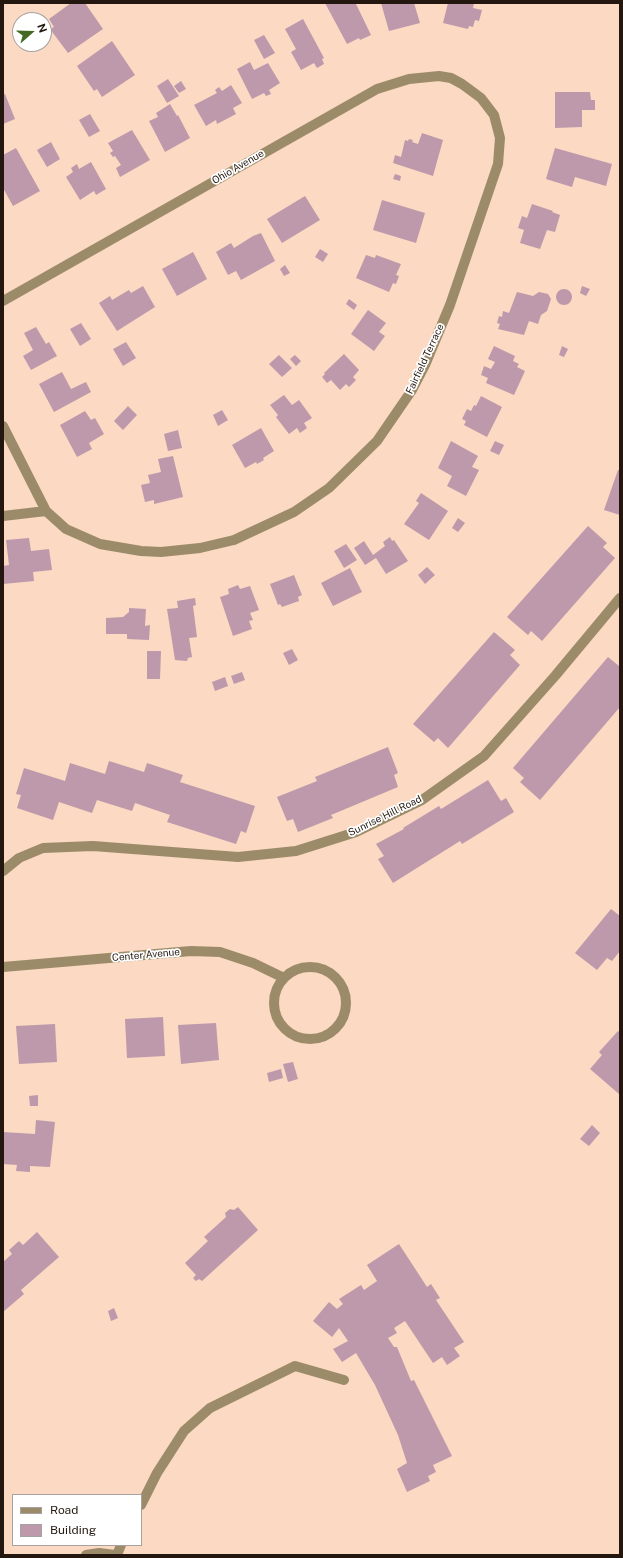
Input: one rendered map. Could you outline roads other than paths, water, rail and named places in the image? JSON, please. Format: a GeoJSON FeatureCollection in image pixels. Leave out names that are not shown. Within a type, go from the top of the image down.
{"type":"FeatureCollection","features":[{"type":"Feature","properties":{"kind":"street","name":"Ohio Avenue"},"geometry":{"type":"LineString","coordinates":[[3,301],[377,89],[409,79],[439,76],[451,78],[481,98]]}},
{"type":"Feature","properties":{"kind":"street","name":"Fairfield Terrace"},"geometry":{"type":"LineString","coordinates":[[3,426],[46,512],[66,529],[100,544],[141,551],[161,552],[200,548],[234,540],[294,512],[329,488],[357,463],[377,441],[412,390],[436,341],[498,164],[500,138],[496,121],[488,106],[481,98]]}},
{"type":"Feature","properties":{"kind":"street"},"geometry":{"type":"LineString","coordinates":[[3,516],[46,512]]}},
{"type":"Feature","properties":{"kind":"street","name":"Sunrise Hill Road"},"geometry":{"type":"LineString","coordinates":[[3,871],[19,858],[43,848],[93,846],[238,857],[296,851],[356,832],[422,800],[484,756],[555,676],[620,598]]}},
{"type":"Feature","properties":{"kind":"street","name":"Center Avenue"},"geometry":{"type":"LineString","coordinates":[[3,967],[191,951],[220,952],[254,963],[284,978]]}},
{"type":"Feature","properties":{"kind":"street"},"geometry":{"type":"LineString","coordinates":[[307,967],[325,970],[335,976],[343,987],[347,999],[346,1012],[340,1025],[330,1034],[319,1039],[306,1040],[294,1036],[284,1028],[277,1017],[274,1005],[276,992],[284,978],[294,970],[307,967]]}},
{"type":"Feature","properties":{"kind":"street"},"geometry":{"type":"LineString","coordinates":[[142,1503],[157,1473],[184,1431],[210,1408],[295,1366],[344,1380]]}},
{"type":"Feature","properties":{"kind":"street"},"geometry":{"type":"LineString","coordinates":[[86,1555],[99,1553],[116,1555],[121,1546]]}}]}
